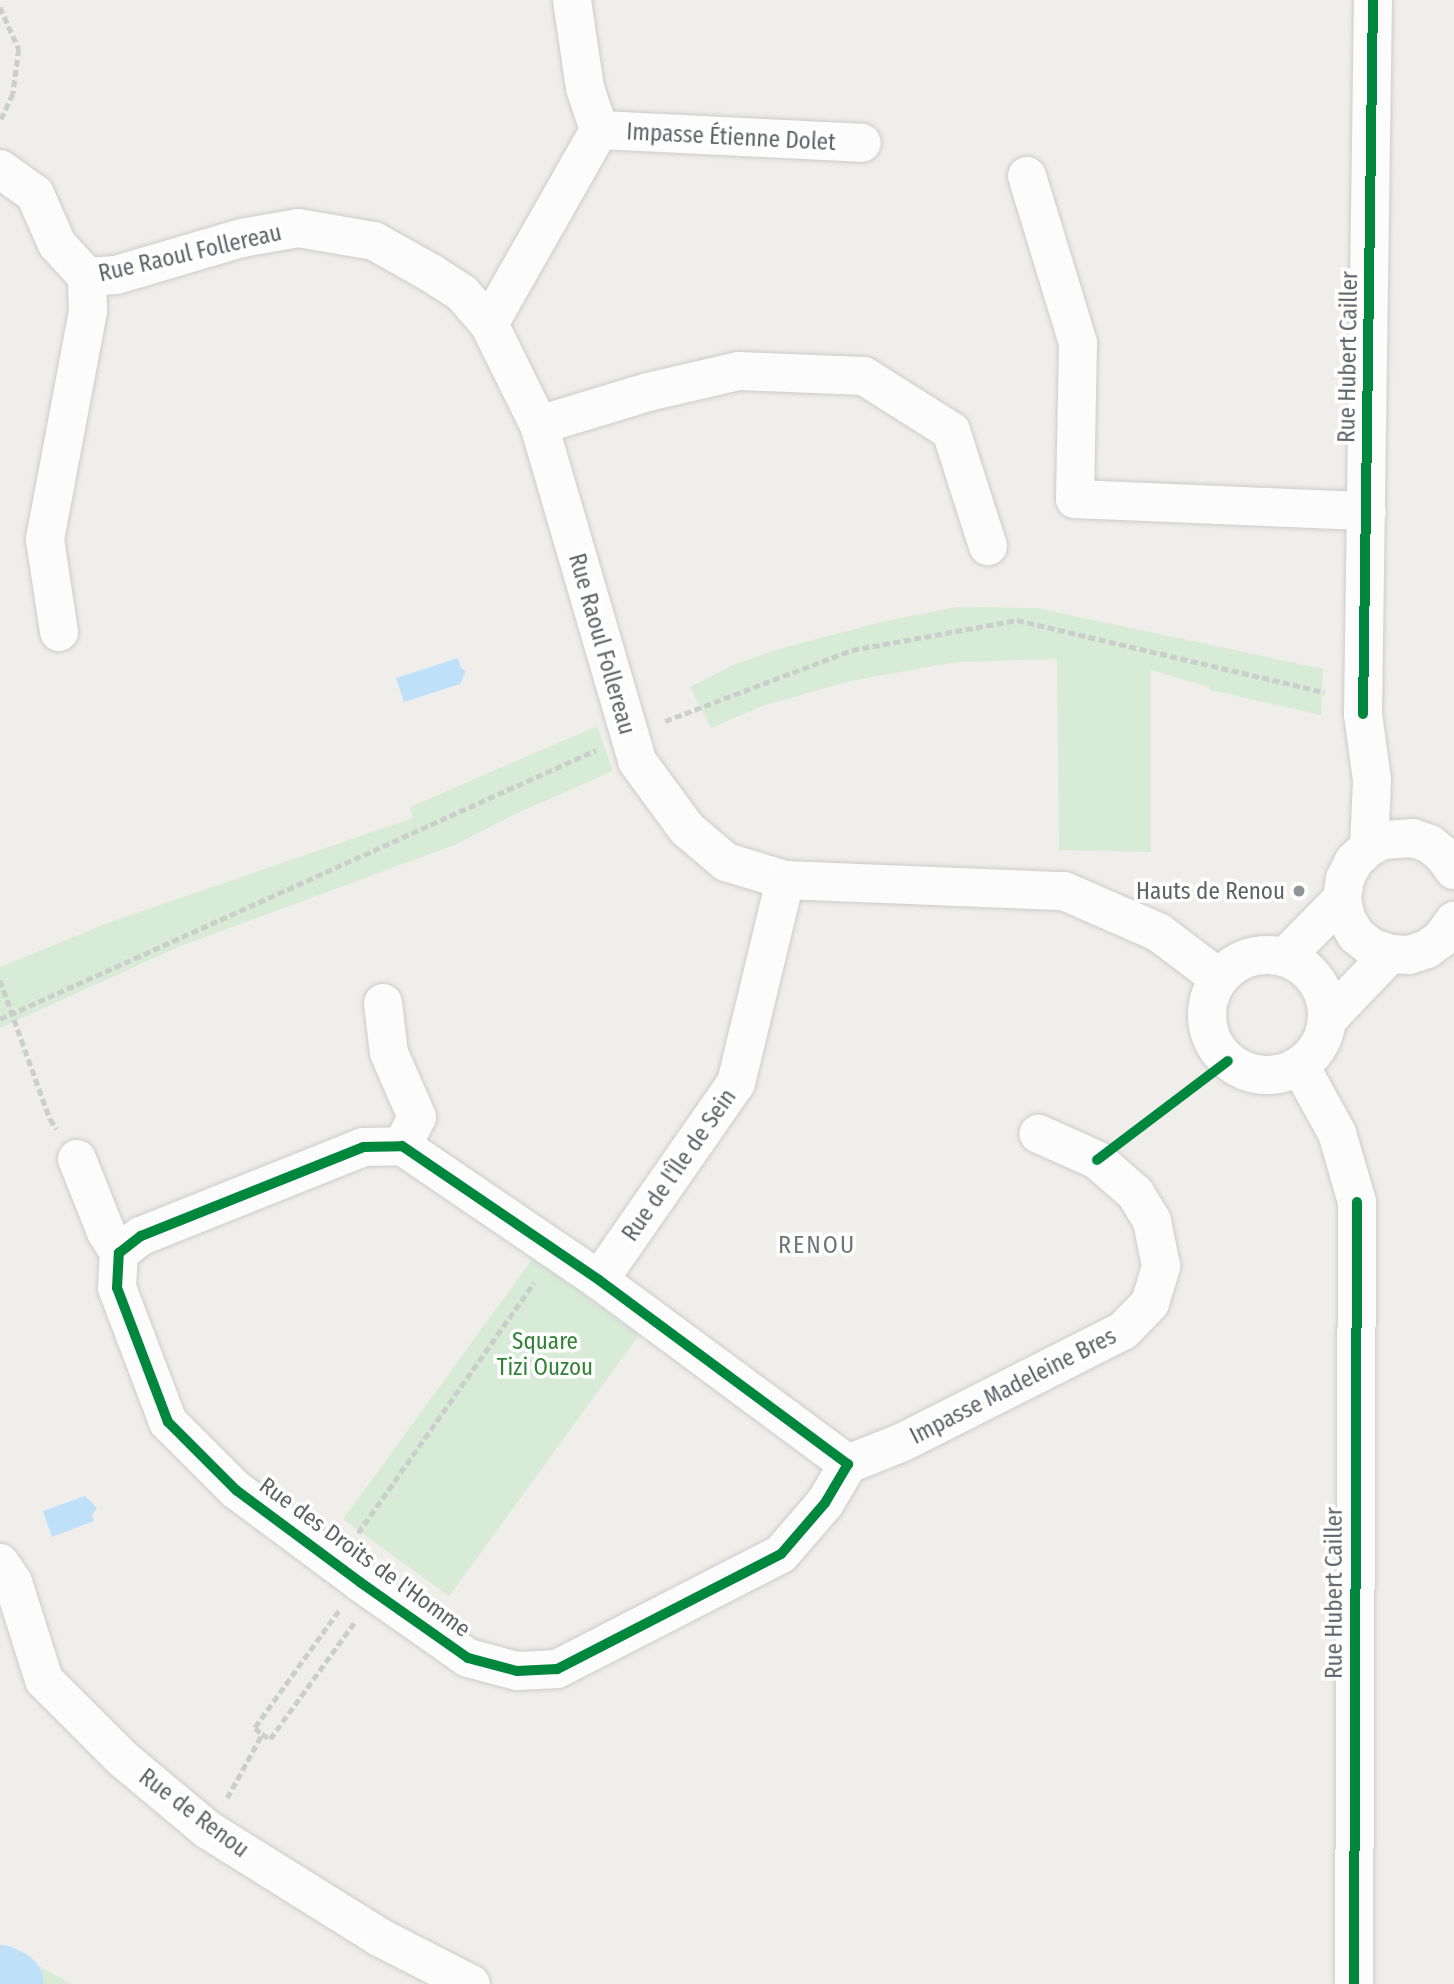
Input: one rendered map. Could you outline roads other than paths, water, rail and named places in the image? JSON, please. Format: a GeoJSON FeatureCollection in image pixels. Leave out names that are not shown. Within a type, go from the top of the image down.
{"type":"FeatureCollection","features":[{"type":"Feature","properties":{"kind":"street","name":"Impasse Étienne Dolet"},"geometry":{"type":"LineString","coordinates":[[489,324],[599,130],[585,88],[572,0]]}},
{"type":"Feature","properties":{"kind":"street","name":"Rue Hubert Cailler"},"geometry":{"type":"LineString","coordinates":[[1368,847],[1372,780],[1363,714],[1373,0]]}},
{"type":"Feature","properties":{"kind":"street","name":"Impasse Étienne Dolet"},"geometry":{"type":"LineString","coordinates":[[599,130],[862,143]]}},
{"type":"Feature","properties":{"kind":"street"},"geometry":{"type":"LineString","coordinates":[[0,169],[35,194],[57,244],[88,277],[88,310],[45,539],[59,632]]}},
{"type":"Feature","properties":{"kind":"street"},"geometry":{"type":"LineString","coordinates":[[1027,176],[1078,342],[1075,499],[1367,511]]}},
{"type":"Feature","properties":{"kind":"street","name":"Rue Raoul Follereau"},"geometry":{"type":"LineString","coordinates":[[88,277],[116,275],[242,238],[298,228],[374,241],[462,293],[489,324],[539,425],[636,761],[687,829],[726,862],[785,880],[1065,891],[1158,932],[1219,978]]}},
{"type":"Feature","properties":{"kind":"street"},"geometry":{"type":"LineString","coordinates":[[539,425],[648,392],[739,371],[864,376],[951,431],[988,545]]}},
{"type":"Feature","properties":{"kind":"street","name":"Rue Hubert Cailler"},"geometry":{"type":"LineString","coordinates":[[1372,780],[1413,838]]}},
{"type":"Feature","properties":{"kind":"street"},"geometry":{"type":"LineString","coordinates":[[1454,869],[1443,855],[1413,838],[1382,840],[1368,847],[1354,860],[1345,879],[1342,899],[1346,918],[1356,935],[1371,947],[1390,954],[1409,955],[1427,949],[1442,939],[1454,921]]}},
{"type":"Feature","properties":{"kind":"street","name":"Rue de l'Île de Sein"},"geometry":{"type":"LineString","coordinates":[[599,1280],[736,1083],[785,880]]}},
{"type":"Feature","properties":{"kind":"street"},"geometry":{"type":"LineString","coordinates":[[1285,957],[1342,899]]}},
{"type":"Feature","properties":{"kind":"street"},"geometry":{"type":"LineString","coordinates":[[1266,954],[1285,957],[1303,966],[1317,980],[1326,998],[1328,1019],[1324,1037],[1314,1053],[1300,1066],[1282,1074],[1263,1075],[1245,1071],[1228,1061],[1216,1047],[1209,1030],[1207,1012],[1211,994],[1219,978],[1249,957],[1266,954]]}},
{"type":"Feature","properties":{"kind":"street"},"geometry":{"type":"LineString","coordinates":[[1328,1019],[1390,954]]}},
{"type":"Feature","properties":{"kind":"street"},"geometry":{"type":"LineString","coordinates":[[383,1003],[389,1053],[417,1116],[402,1146]]}},
{"type":"Feature","properties":{"kind":"street","name":"Rue Hubert Cailler"},"geometry":{"type":"LineString","coordinates":[[1300,1066],[1337,1133],[1357,1202],[1354,1984]]}},
{"type":"Feature","properties":{"kind":"street","name":"Impasse Madeleine Bres"},"geometry":{"type":"LineString","coordinates":[[848,1464],[903,1443],[1123,1331],[1150,1303],[1161,1266],[1152,1221],[1135,1193],[1097,1160],[1039,1134]]}},
{"type":"Feature","properties":{"kind":"street"},"geometry":{"type":"LineString","coordinates":[[77,1159],[106,1232],[118,1253],[142,1236],[363,1147],[402,1146],[599,1280],[848,1464]]}},
{"type":"Feature","properties":{"kind":"street","name":"Rue des Droits de l'Homme"},"geometry":{"type":"LineString","coordinates":[[118,1253],[117,1288],[168,1422],[236,1490],[468,1658],[517,1671],[557,1669],[781,1554],[825,1503],[848,1464]]}},
{"type":"Feature","properties":{"kind":"street","name":"Rue de Renou"},"geometry":{"type":"LineString","coordinates":[[0,1563],[13,1582],[44,1680],[123,1759],[208,1830],[379,1937],[471,1984]]}},
{"type":"Feature","properties":{"kind":"water"},"geometry":{"type":"Polygon","coordinates":[[[458,658],[461,668],[466,671],[460,684],[404,702],[396,678],[458,658]]]}},
{"type":"Feature","properties":{"kind":"water"},"geometry":{"type":"Polygon","coordinates":[[[85,1496],[97,1508],[92,1515],[94,1521],[52,1537],[43,1511],[85,1496]]]}},
{"type":"Feature","properties":{"kind":"waterway"},"geometry":{"type":"LineString","coordinates":[[0,1979],[10,1984]]}},
{"type":"Feature","properties":{"kind":"place","name":"Hauts de Renou"},"geometry":{"type":"Point","coordinates":[1299,891]}},
{"type":"Feature","properties":{"kind":"district","name":"RENOU"},"geometry":{"type":"Point","coordinates":[817,1246]}},
{"type":"Feature","properties":{"kind":"park label","name":"Square Tizi Ouzou"},"geometry":{"type":"Point","coordinates":[545,1354]}}]}
